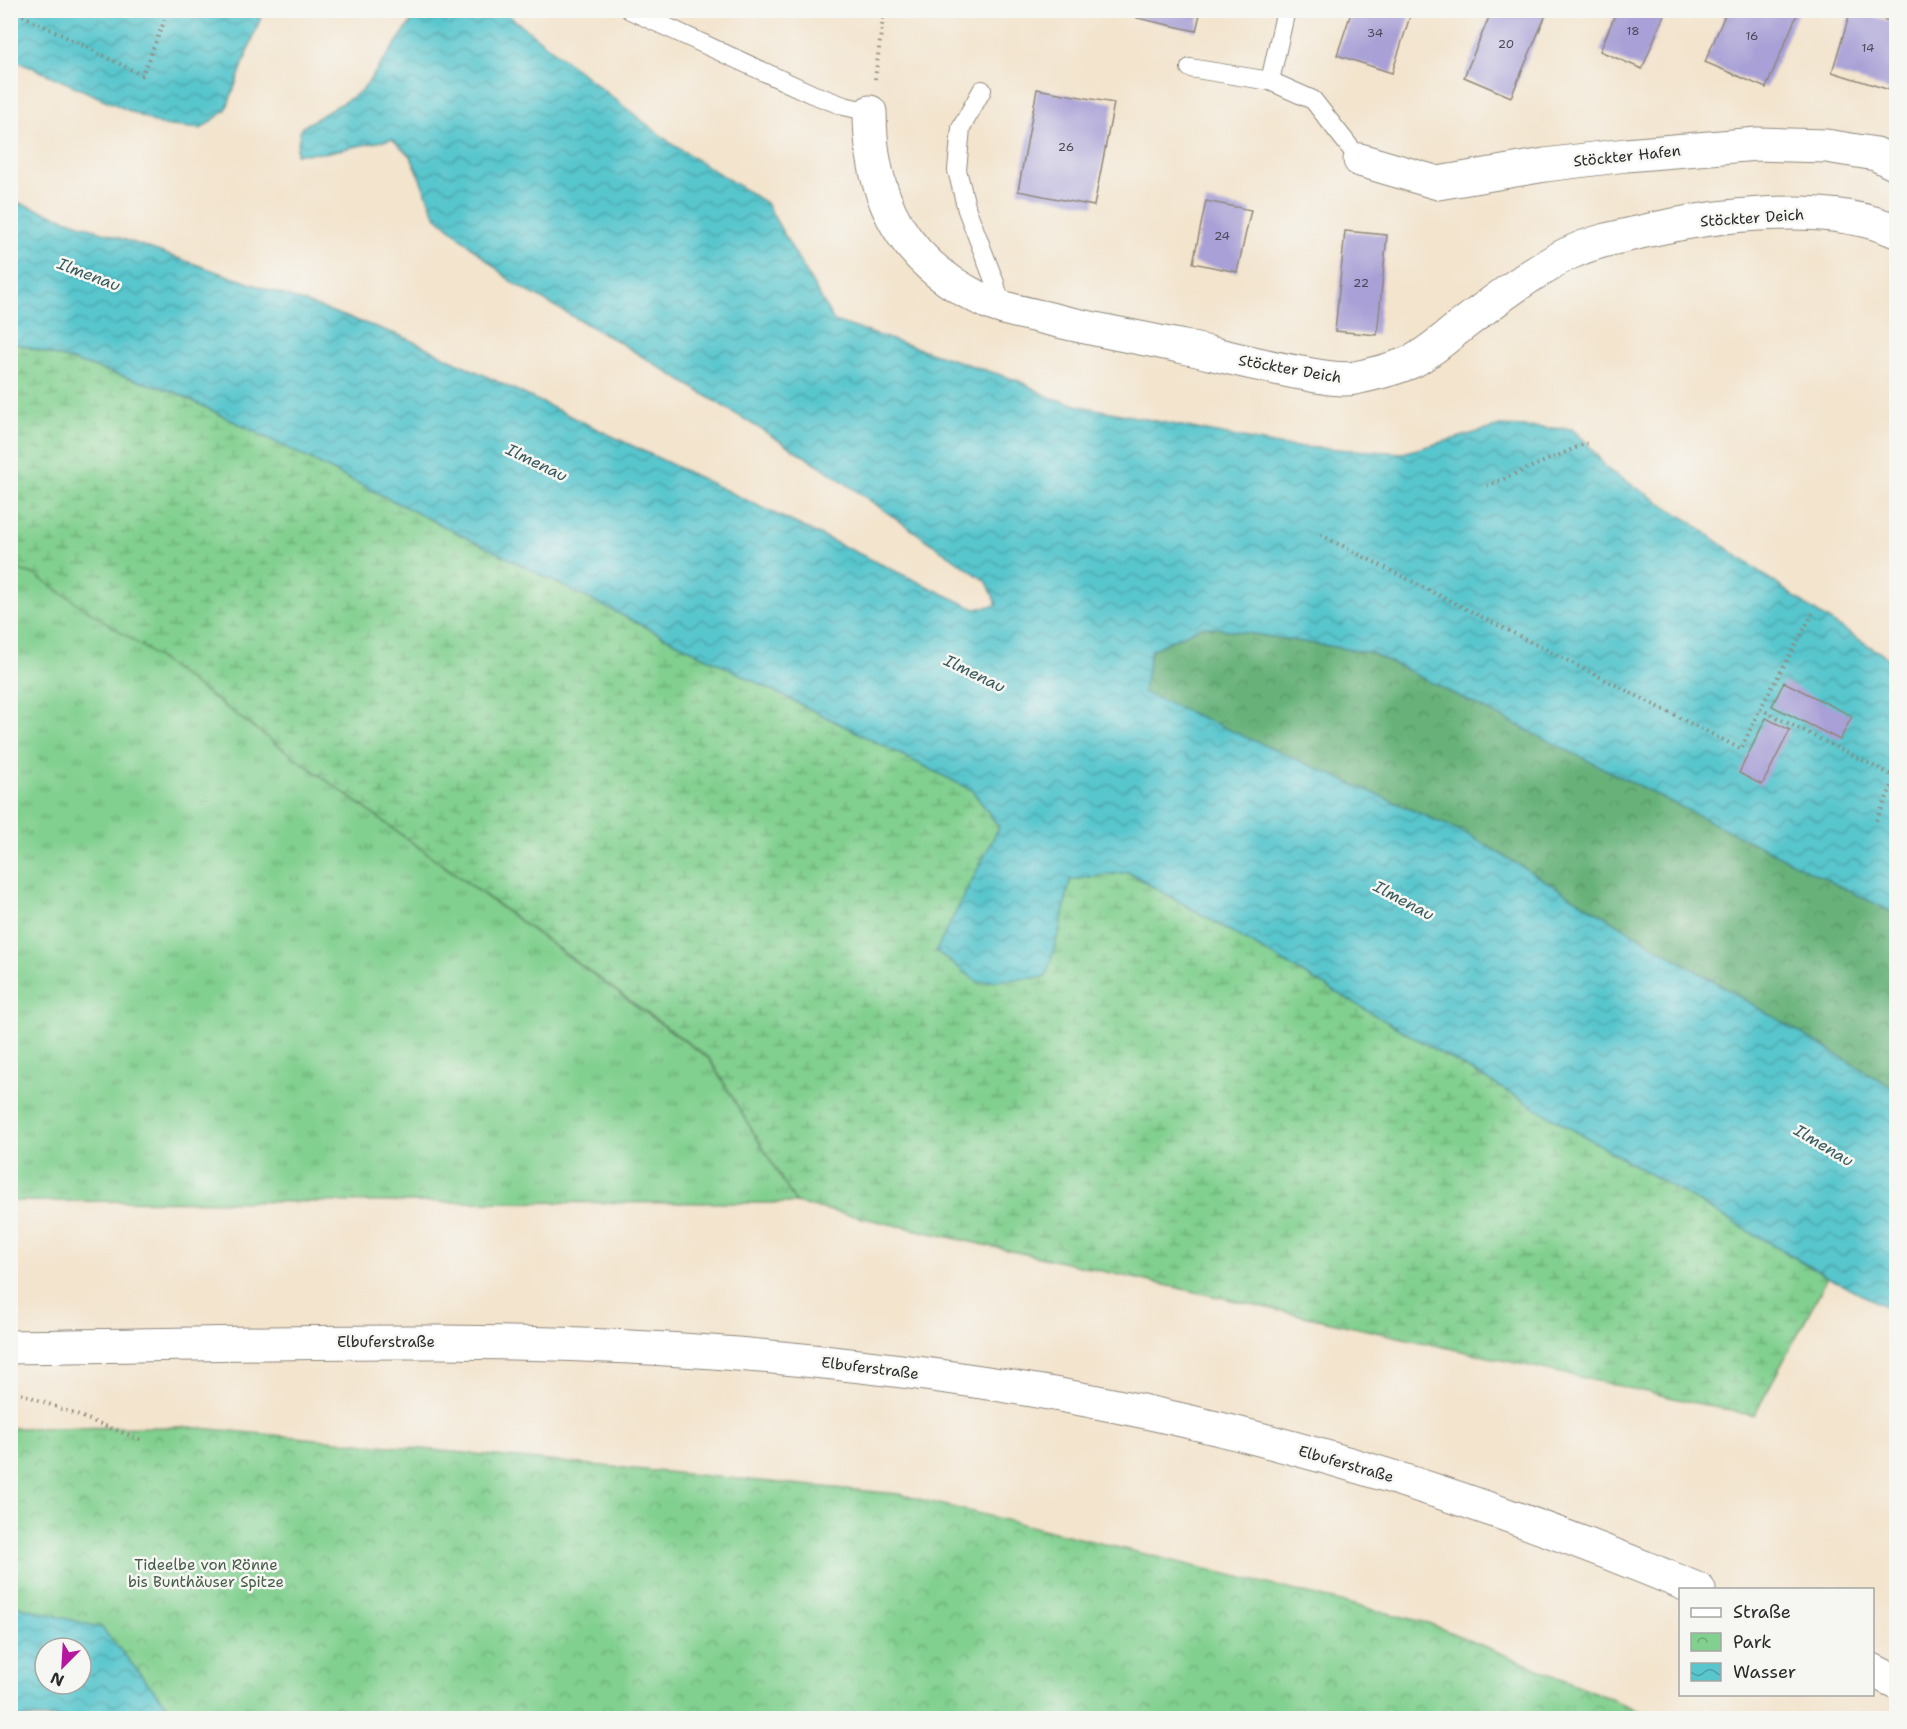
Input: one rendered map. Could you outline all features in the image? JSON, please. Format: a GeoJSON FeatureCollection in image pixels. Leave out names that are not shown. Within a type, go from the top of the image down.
{"type":"FeatureCollection","features":[{"type":"Feature","properties":{"kind":"street","name":"Stöckter Deich"},"geometry":{"type":"LineString","coordinates":[[870,112],[870,139],[882,196],[896,224],[921,258],[955,285],[987,302],[1073,325],[1315,376],[1350,379],[1381,372],[1413,360],[1533,274],[1572,252],[1618,237],[1725,217],[1776,214],[1824,214],[1854,218],[1883,225],[1896,231]]}},
{"type":"Feature","properties":{"kind":"street","name":"Stöckter Hafen"},"geometry":{"type":"LineString","coordinates":[[1360,160],[1438,183],[1626,154],[1757,144],[1826,146],[1876,154],[1896,164]]}},
{"type":"Feature","properties":{"kind":"street","name":"Elbuferstraße"},"geometry":{"type":"LineString","coordinates":[[10,1347],[338,1342],[535,1343],[736,1354],[824,1362],[1024,1389],[1101,1403],[1221,1430],[1350,1465],[1521,1520],[1694,1588]]}},
{"type":"Feature","properties":{"kind":"street"},"geometry":{"type":"LineString","coordinates":[[1874,1671],[1896,1682]]}},
{"type":"Feature","properties":{"kind":"lane"},"geometry":{"type":"LineString","coordinates":[[630,10],[812,94],[844,106],[870,112]]}},
{"type":"Feature","properties":{"kind":"lane"},"geometry":{"type":"LineString","coordinates":[[1270,81],[1286,10]]}},
{"type":"Feature","properties":{"kind":"lane"},"geometry":{"type":"LineString","coordinates":[[1190,68],[1270,81],[1313,100],[1360,160]]}},
{"type":"Feature","properties":{"kind":"lane"},"geometry":{"type":"LineString","coordinates":[[982,90],[961,128],[957,170],[967,210],[995,283],[1001,306]]}},
{"type":"Feature","properties":{"kind":"path"},"geometry":{"type":"LineString","coordinates":[[12,10],[142,75],[169,10]]}},
{"type":"Feature","properties":{"kind":"path"},"geometry":{"type":"LineString","coordinates":[[870,112],[884,10]]}},
{"type":"Feature","properties":{"kind":"path"},"geometry":{"type":"LineString","coordinates":[[1487,486],[1587,443]]}},
{"type":"Feature","properties":{"kind":"path"},"geometry":{"type":"LineString","coordinates":[[1321,535],[1741,749],[1760,709],[1814,611]]}},
{"type":"Feature","properties":{"kind":"path"},"geometry":{"type":"LineString","coordinates":[[1760,709],[1896,777],[1876,821]]}},
{"type":"Feature","properties":{"kind":"path"},"geometry":{"type":"LineString","coordinates":[[10,1389],[144,1441]]}},
{"type":"Feature","properties":{"kind":"green space"},"geometry":{"type":"Polygon","coordinates":[[[11,342],[175,392],[972,790],[999,827],[937,951],[1060,928],[1070,880],[1128,872],[1828,1277],[1754,1416],[796,1203],[709,1058],[146,649],[34,574],[11,568],[11,342]]]}},
{"type":"Feature","properties":{"kind":"green space"},"geometry":{"type":"Polygon","coordinates":[[[11,568],[34,574],[146,649],[709,1059],[796,1203],[11,1201],[11,568]]]}},
{"type":"Feature","properties":{"kind":"green space"},"geometry":{"type":"Polygon","coordinates":[[[1203,626],[1372,653],[1896,914],[1896,1090],[1467,834],[1142,692],[1151,650],[1203,626]]]}},
{"type":"Feature","properties":{"kind":"green space","name":"Tideelbe von Rönne bis Bunthäuser Spitze"},"geometry":{"type":"Polygon","coordinates":[[[189,1427],[898,1494],[1428,1623],[1656,1718],[11,1718],[10,1428],[189,1427]]]}},
{"type":"Feature","properties":{"kind":"water"},"geometry":{"type":"Polygon","coordinates":[[[11,10],[263,11],[226,110],[201,129],[161,125],[11,58],[11,10]]]}},
{"type":"Feature","properties":{"kind":"water","name":"Ilmenau"},"geometry":{"type":"Polygon","coordinates":[[[419,11],[503,11],[673,145],[766,203],[834,321],[1019,381],[1049,397],[1080,406],[1283,446],[1403,453],[1500,426],[1572,429],[1587,443],[1608,470],[1685,518],[1814,611],[1896,663],[1896,914],[1372,653],[1203,626],[1151,650],[1143,692],[1467,834],[1896,1090],[1896,1312],[1828,1277],[1128,872],[1070,880],[1060,928],[1046,977],[978,982],[936,951],[999,827],[972,790],[175,392],[11,342],[11,200],[404,337],[975,609],[997,605],[987,582],[819,465],[622,344],[513,283],[435,215],[411,157],[392,139],[324,153],[296,154],[301,128],[362,91],[419,11]]]}},
{"type":"Feature","properties":{"kind":"water"},"geometry":{"type":"Polygon","coordinates":[[[10,1604],[102,1628],[177,1718],[11,1718],[10,1604]]]}},
{"type":"Feature","properties":{"kind":"building"},"geometry":{"type":"Polygon","coordinates":[[[1139,10],[1201,10],[1196,31],[1137,18],[1139,10]]]}},
{"type":"Feature","properties":{"kind":"building"},"geometry":{"type":"Polygon","coordinates":[[[1352,10],[1412,10],[1392,73],[1337,55],[1352,10]]]}},
{"type":"Feature","properties":{"kind":"building"},"geometry":{"type":"Polygon","coordinates":[[[1492,10],[1548,10],[1511,97],[1464,77],[1492,10]]]}},
{"type":"Feature","properties":{"kind":"building"},"geometry":{"type":"Polygon","coordinates":[[[1617,10],[1666,10],[1642,69],[1600,51],[1617,10]]]}},
{"type":"Feature","properties":{"kind":"building"},"geometry":{"type":"Polygon","coordinates":[[[1727,10],[1799,10],[1766,88],[1705,62],[1727,10]]]}},
{"type":"Feature","properties":{"kind":"building"},"geometry":{"type":"Polygon","coordinates":[[[1851,10],[1896,23],[1896,92],[1832,72],[1851,10]]]}},
{"type":"Feature","properties":{"kind":"building"},"geometry":{"type":"Polygon","coordinates":[[[1037,89],[1114,103],[1094,206],[1018,191],[1037,89]]]}},
{"type":"Feature","properties":{"kind":"building"},"geometry":{"type":"Polygon","coordinates":[[[1206,201],[1251,210],[1237,272],[1193,263],[1206,201]]]}},
{"type":"Feature","properties":{"kind":"building"},"geometry":{"type":"Polygon","coordinates":[[[1345,231],[1387,235],[1377,335],[1335,331],[1345,231]]]}},
{"type":"Feature","properties":{"kind":"building"},"geometry":{"type":"Polygon","coordinates":[[[1784,682],[1852,716],[1840,740],[1772,706],[1784,682]]]}},
{"type":"Feature","properties":{"kind":"building"},"geometry":{"type":"Polygon","coordinates":[[[1766,718],[1790,730],[1762,785],[1739,773],[1766,718]]]}}]}
